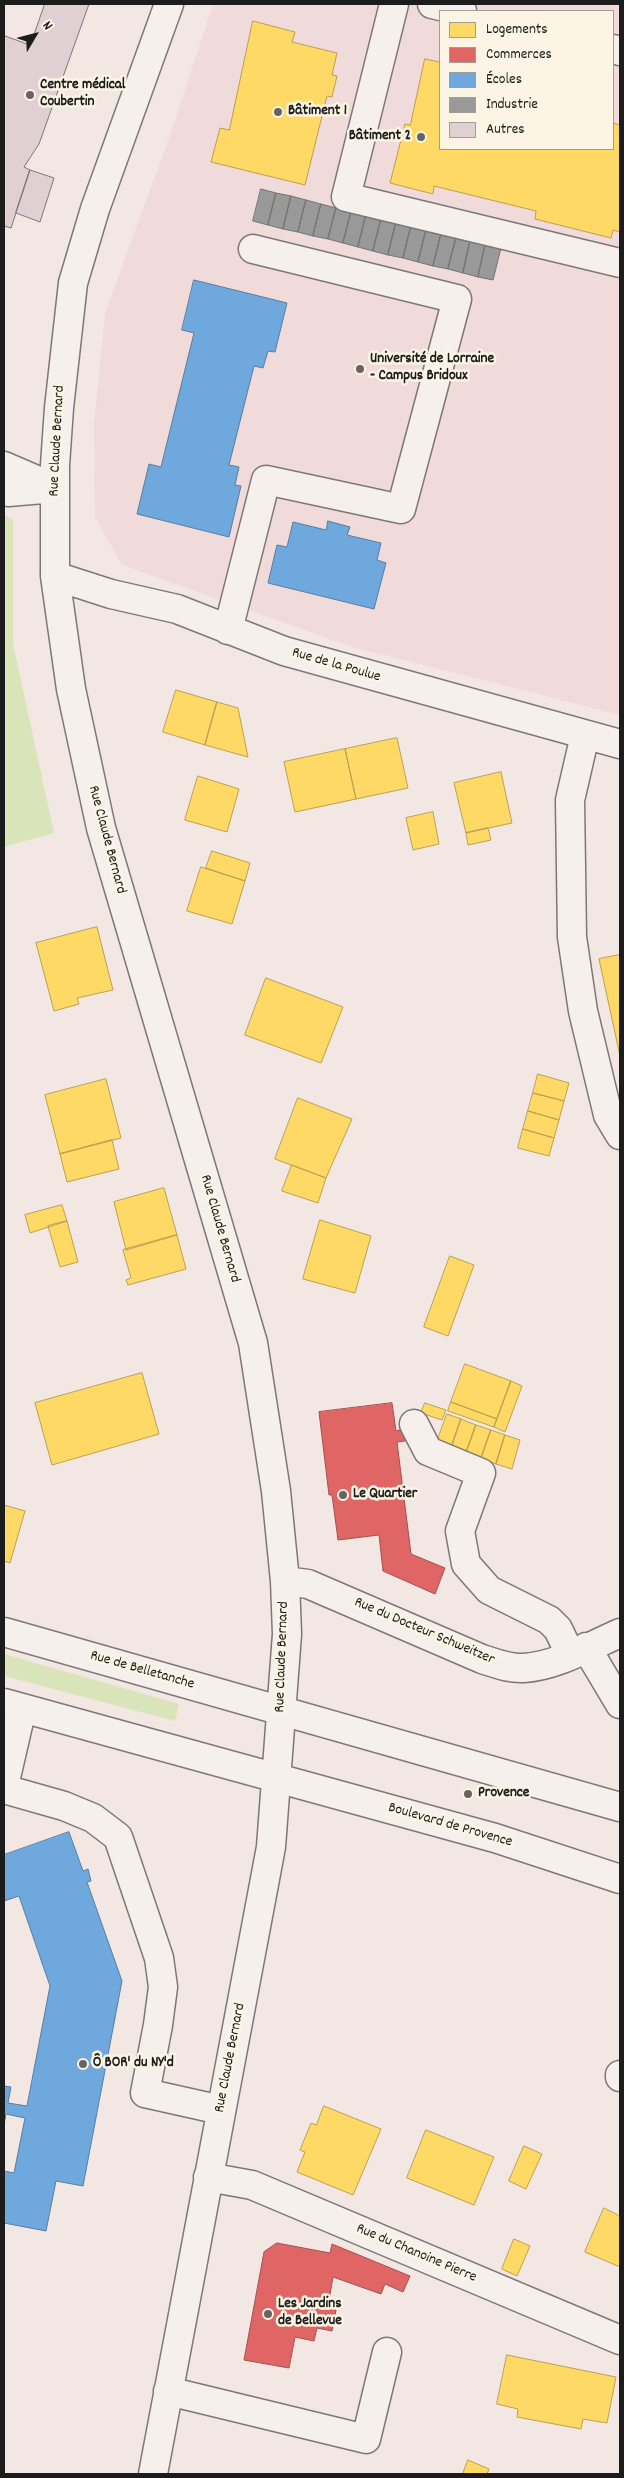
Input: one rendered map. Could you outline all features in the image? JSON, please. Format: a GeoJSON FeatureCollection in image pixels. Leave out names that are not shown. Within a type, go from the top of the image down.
{"type":"FeatureCollection","features":[{"type":"Feature","properties":{"kind":"street","name":"Rue Claude Bernard"},"geometry":{"type":"LineString","coordinates":[[153,2474],[271,1847],[287,1634],[285,1581],[269,1437],[253,1343],[101,828],[71,689],[55,576],[55,488],[58,408],[72,283],[92,218],[169,4]]}},
{"type":"Feature","properties":{"kind":"street"},"geometry":{"type":"LineString","coordinates":[[394,4],[346,198],[620,263]]}},
{"type":"Feature","properties":{"kind":"street"},"geometry":{"type":"LineString","coordinates":[[432,4],[458,10]]}},
{"type":"Feature","properties":{"kind":"street"},"geometry":{"type":"LineString","coordinates":[[228,630],[266,480],[401,509],[457,299],[253,249]]}},
{"type":"Feature","properties":{"kind":"street"},"geometry":{"type":"LineString","coordinates":[[4,466],[55,488]]}},
{"type":"Feature","properties":{"kind":"street"},"geometry":{"type":"LineString","coordinates":[[4,490],[8,492],[55,488]]}},
{"type":"Feature","properties":{"kind":"street","name":"Rue de la Poulue"},"geometry":{"type":"LineString","coordinates":[[55,576],[111,594],[177,609],[284,651],[620,744]]}},
{"type":"Feature","properties":{"kind":"street"},"geometry":{"type":"LineString","coordinates":[[585,735],[570,800],[572,936],[585,1020],[608,1115],[620,1135]]}},
{"type":"Feature","properties":{"kind":"street"},"geometry":{"type":"LineString","coordinates":[[414,1424],[428,1451],[481,1473],[460,1531],[466,1564],[489,1590],[549,1620],[578,1651],[620,1704]]}},
{"type":"Feature","properties":{"kind":"street","name":"Rue du Docteur Schweitzer"},"geometry":{"type":"LineString","coordinates":[[285,1581],[308,1584],[482,1659],[504,1666],[524,1668],[546,1664],[620,1633]]}},
{"type":"Feature","properties":{"kind":"street","name":"Rue de Belletanche"},"geometry":{"type":"LineString","coordinates":[[4,1632],[620,1807]]}},
{"type":"Feature","properties":{"kind":"street"},"geometry":{"type":"LineString","coordinates":[[221,2110],[145,2093],[163,1987],[159,1958],[118,1837],[86,1815],[4,1787],[13,1706],[277,1777]]}},
{"type":"Feature","properties":{"kind":"street","name":"Boulevard de Provence"},"geometry":{"type":"LineString","coordinates":[[277,1777],[495,1838],[620,1880]]}},
{"type":"Feature","properties":{"kind":"street","name":"Rue du Chanoine Pierre"},"geometry":{"type":"LineString","coordinates":[[208,2177],[252,2185],[620,2340]]}},
{"type":"Feature","properties":{"kind":"street"},"geometry":{"type":"LineString","coordinates":[[168,2392],[366,2439],[387,2352]]}},
{"type":"Feature","properties":{"kind":"shaded area","name":"Université de Lorraine - Campus Bridoux"},"geometry":{"type":"Polygon","coordinates":[[[213,4],[620,4],[620,715],[352,647],[122,565],[95,517],[94,425],[105,313],[173,127],[213,4]]]}},
{"type":"Feature","properties":{"kind":"green space"},"geometry":{"type":"Polygon","coordinates":[[[4,515],[13,520],[13,644],[54,833],[4,847],[4,515]]]}},
{"type":"Feature","properties":{"kind":"green space"},"geometry":{"type":"Polygon","coordinates":[[[4,1654],[179,1704],[175,1721],[4,1676],[4,1654]]]}},
{"type":"Feature","properties":{"kind":"building: Logements","name":"Bâtiment 1"},"geometry":{"type":"Polygon","coordinates":[[[253,21],[295,32],[292,42],[337,53],[332,75],[337,76],[332,97],[327,96],[305,185],[211,162],[220,128],[229,130],[253,21]]]}},
{"type":"Feature","properties":{"kind":"building: Logements","name":"Bâtiment 2"},"geometry":{"type":"Polygon","coordinates":[[[425,59],[439,62],[439,150],[614,150],[614,123],[620,125],[620,232],[613,230],[611,238],[535,219],[536,211],[434,186],[433,194],[390,183],[405,124],[410,125],[425,59]]]}},
{"type":"Feature","properties":{"kind":"building: Logements"},"geometry":{"type":"Polygon","coordinates":[[[176,690],[217,702],[205,745],[163,732],[176,690]]]}},
{"type":"Feature","properties":{"kind":"building: Logements"},"geometry":{"type":"Polygon","coordinates":[[[217,702],[238,708],[248,757],[205,745],[217,702]]]}},
{"type":"Feature","properties":{"kind":"building: Logements"},"geometry":{"type":"Polygon","coordinates":[[[397,738],[408,788],[356,799],[345,749],[397,738]]]}},
{"type":"Feature","properties":{"kind":"building: Logements"},"geometry":{"type":"Polygon","coordinates":[[[345,749],[356,799],[295,812],[284,762],[345,749]]]}},
{"type":"Feature","properties":{"kind":"building: Logements"},"geometry":{"type":"Polygon","coordinates":[[[501,772],[512,823],[466,833],[454,783],[501,772]]]}},
{"type":"Feature","properties":{"kind":"building: Logements"},"geometry":{"type":"Polygon","coordinates":[[[198,776],[239,789],[227,832],[185,820],[198,776]]]}},
{"type":"Feature","properties":{"kind":"building: Logements"},"geometry":{"type":"Polygon","coordinates":[[[433,812],[439,844],[413,850],[406,818],[433,812]]]}},
{"type":"Feature","properties":{"kind":"building: Logements"},"geometry":{"type":"Polygon","coordinates":[[[488,828],[491,840],[468,845],[466,833],[488,828]]]}},
{"type":"Feature","properties":{"kind":"building: Logements"},"geometry":{"type":"Polygon","coordinates":[[[212,851],[250,863],[245,881],[206,868],[212,851]]]}},
{"type":"Feature","properties":{"kind":"building: Logements"},"geometry":{"type":"Polygon","coordinates":[[[201,867],[245,881],[232,924],[187,911],[201,867]]]}},
{"type":"Feature","properties":{"kind":"building: Logements"},"geometry":{"type":"Polygon","coordinates":[[[97,927],[113,990],[77,998],[79,1004],[54,1011],[36,943],[97,927]]]}},
{"type":"Feature","properties":{"kind":"building: Logements"},"geometry":{"type":"Polygon","coordinates":[[[620,955],[620,1056],[599,959],[620,955]]]}},
{"type":"Feature","properties":{"kind":"building: Logements"},"geometry":{"type":"Polygon","coordinates":[[[266,978],[343,1007],[321,1063],[245,1035],[266,978]]]}},
{"type":"Feature","properties":{"kind":"building: Logements"},"geometry":{"type":"Polygon","coordinates":[[[538,1074],[569,1083],[564,1101],[533,1093],[538,1074]]]}},
{"type":"Feature","properties":{"kind":"building: Logements"},"geometry":{"type":"Polygon","coordinates":[[[106,1079],[121,1138],[60,1154],[45,1095],[106,1079]]]}},
{"type":"Feature","properties":{"kind":"building: Logements"},"geometry":{"type":"Polygon","coordinates":[[[533,1093],[564,1101],[559,1120],[528,1111],[533,1093]]]}},
{"type":"Feature","properties":{"kind":"building: Logements"},"geometry":{"type":"Polygon","coordinates":[[[298,1098],[352,1119],[326,1178],[275,1159],[298,1098]]]}},
{"type":"Feature","properties":{"kind":"building: Logements"},"geometry":{"type":"Polygon","coordinates":[[[528,1111],[559,1120],[554,1138],[523,1129],[528,1111]]]}},
{"type":"Feature","properties":{"kind":"building: Logements"},"geometry":{"type":"Polygon","coordinates":[[[523,1129],[554,1138],[549,1156],[518,1148],[523,1129]]]}},
{"type":"Feature","properties":{"kind":"building: Logements"},"geometry":{"type":"Polygon","coordinates":[[[112,1140],[119,1169],[67,1182],[60,1154],[112,1140]]]}},
{"type":"Feature","properties":{"kind":"building: Logements"},"geometry":{"type":"Polygon","coordinates":[[[292,1165],[326,1178],[318,1203],[282,1191],[292,1165]]]}},
{"type":"Feature","properties":{"kind":"building: Logements"},"geometry":{"type":"Polygon","coordinates":[[[164,1188],[177,1235],[126,1250],[114,1202],[164,1188]]]}},
{"type":"Feature","properties":{"kind":"building: Logements"},"geometry":{"type":"Polygon","coordinates":[[[62,1205],[67,1221],[30,1233],[25,1215],[62,1205]]]}},
{"type":"Feature","properties":{"kind":"building: Logements"},"geometry":{"type":"Polygon","coordinates":[[[320,1220],[371,1236],[355,1293],[303,1279],[320,1220]]]}},
{"type":"Feature","properties":{"kind":"building: Logements"},"geometry":{"type":"Polygon","coordinates":[[[67,1221],[78,1262],[60,1267],[48,1226],[67,1221]]]}},
{"type":"Feature","properties":{"kind":"building: Logements"},"geometry":{"type":"Polygon","coordinates":[[[177,1235],[186,1269],[128,1285],[126,1280],[131,1278],[123,1250],[177,1235]]]}},
{"type":"Feature","properties":{"kind":"building: Logements"},"geometry":{"type":"Polygon","coordinates":[[[450,1256],[474,1265],[448,1336],[424,1327],[450,1256]]]}},
{"type":"Feature","properties":{"kind":"building: Logements"},"geometry":{"type":"Polygon","coordinates":[[[465,1364],[511,1381],[497,1419],[451,1402],[465,1364]]]}},
{"type":"Feature","properties":{"kind":"building: Logements"},"geometry":{"type":"Polygon","coordinates":[[[142,1373],[159,1434],[52,1465],[35,1403],[142,1373]]]}},
{"type":"Feature","properties":{"kind":"building: Logements"},"geometry":{"type":"Polygon","coordinates":[[[511,1381],[522,1386],[505,1432],[494,1427],[511,1381]]]}},
{"type":"Feature","properties":{"kind":"building: Logements"},"geometry":{"type":"Polygon","coordinates":[[[451,1402],[497,1419],[494,1427],[448,1411],[451,1402]]]}},
{"type":"Feature","properties":{"kind":"building: Logements"},"geometry":{"type":"Polygon","coordinates":[[[425,1403],[446,1410],[442,1420],[421,1413],[425,1403]]]}},
{"type":"Feature","properties":{"kind":"building: Logements"},"geometry":{"type":"Polygon","coordinates":[[[447,1414],[461,1419],[451,1448],[437,1442],[447,1414]]]}},
{"type":"Feature","properties":{"kind":"building: Logements"},"geometry":{"type":"Polygon","coordinates":[[[461,1419],[476,1425],[466,1453],[451,1448],[461,1419]]]}},
{"type":"Feature","properties":{"kind":"building: Logements"},"geometry":{"type":"Polygon","coordinates":[[[476,1425],[491,1430],[481,1458],[466,1453],[476,1425]]]}},
{"type":"Feature","properties":{"kind":"building: Logements"},"geometry":{"type":"Polygon","coordinates":[[[491,1430],[505,1435],[496,1464],[481,1458],[491,1430]]]}},
{"type":"Feature","properties":{"kind":"building: Logements"},"geometry":{"type":"Polygon","coordinates":[[[505,1435],[520,1440],[512,1469],[496,1464],[505,1435]]]}},
{"type":"Feature","properties":{"kind":"building: Logements"},"geometry":{"type":"Polygon","coordinates":[[[4,1505],[25,1511],[10,1563],[4,1561],[4,1505]]]}},
{"type":"Feature","properties":{"kind":"building: Logements"},"geometry":{"type":"Polygon","coordinates":[[[324,2106],[381,2129],[353,2195],[297,2172],[305,2152],[300,2150],[311,2123],[316,2125],[324,2106]]]}},
{"type":"Feature","properties":{"kind":"building: Logements"},"geometry":{"type":"Polygon","coordinates":[[[426,2130],[494,2157],[474,2205],[407,2178],[426,2130]]]}},
{"type":"Feature","properties":{"kind":"building: Logements"},"geometry":{"type":"Polygon","coordinates":[[[524,2146],[542,2154],[526,2189],[509,2181],[524,2146]]]}},
{"type":"Feature","properties":{"kind":"building: Logements"},"geometry":{"type":"Polygon","coordinates":[[[604,2208],[620,2216],[620,2267],[585,2252],[604,2208]]]}},
{"type":"Feature","properties":{"kind":"building: Logements"},"geometry":{"type":"Polygon","coordinates":[[[514,2239],[530,2246],[517,2276],[502,2269],[514,2239]]]}},
{"type":"Feature","properties":{"kind":"building: Logements"},"geometry":{"type":"Polygon","coordinates":[[[507,2355],[616,2377],[607,2423],[583,2419],[581,2429],[517,2417],[518,2409],[497,2404],[507,2355]]]}},
{"type":"Feature","properties":{"kind":"building: Logements"},"geometry":{"type":"Polygon","coordinates":[[[468,2460],[489,2469],[487,2474],[463,2474],[468,2460]]]}},
{"type":"Feature","properties":{"kind":"building: Commerces"},"geometry":{"type":"Polygon","coordinates":[[[392,1403],[396,1431],[403,1429],[405,1441],[397,1442],[411,1554],[445,1568],[435,1594],[383,1571],[379,1535],[338,1540],[332,1495],[329,1495],[319,1412],[392,1403]]]}},
{"type":"Feature","properties":{"kind":"building: Commerces"},"geometry":{"type":"Polygon","coordinates":[[[277,2243],[330,2253],[332,2244],[410,2276],[403,2292],[385,2284],[381,2294],[333,2277],[329,2300],[322,2299],[321,2307],[336,2310],[332,2331],[317,2328],[314,2341],[295,2337],[289,2368],[244,2360],[264,2252],[277,2243]]]}},
{"type":"Feature","properties":{"kind":"building: Écoles"},"geometry":{"type":"Polygon","coordinates":[[[194,280],[287,303],[275,352],[268,351],[263,368],[254,366],[229,465],[239,467],[235,485],[241,486],[229,537],[137,514],[149,464],[161,467],[194,333],[182,330],[194,280]]]}},
{"type":"Feature","properties":{"kind":"building: Écoles"},"geometry":{"type":"Polygon","coordinates":[[[328,521],[350,527],[347,535],[381,543],[377,560],[386,563],[374,609],[268,583],[277,545],[287,547],[293,522],[326,530],[328,521]]]}},
{"type":"Feature","properties":{"kind":"building: Écoles"},"geometry":{"type":"Polygon","coordinates":[[[69,1832],[83,1871],[88,1869],[91,1881],[87,1882],[122,1981],[83,2186],[56,2181],[46,2231],[4,2223],[4,2171],[14,2173],[25,2118],[6,2114],[4,2125],[4,2086],[11,2087],[8,2103],[27,2106],[50,1986],[19,1896],[4,1901],[4,1855],[69,1832]]]}},
{"type":"Feature","properties":{"kind":"building: Industrie"},"geometry":{"type":"Polygon","coordinates":[[[261,189],[276,193],[268,225],[253,221],[261,189]]]}},
{"type":"Feature","properties":{"kind":"building: Industrie"},"geometry":{"type":"Polygon","coordinates":[[[276,193],[291,196],[283,229],[268,225],[276,193]]]}},
{"type":"Feature","properties":{"kind":"building: Industrie"},"geometry":{"type":"Polygon","coordinates":[[[291,196],[306,200],[298,232],[283,229],[291,196]]]}},
{"type":"Feature","properties":{"kind":"building: Industrie"},"geometry":{"type":"Polygon","coordinates":[[[306,200],[321,204],[313,236],[298,232],[306,200]]]}},
{"type":"Feature","properties":{"kind":"building: Industrie"},"geometry":{"type":"Polygon","coordinates":[[[321,204],[336,208],[328,239],[313,236],[321,204]]]}},
{"type":"Feature","properties":{"kind":"building: Industrie"},"geometry":{"type":"Polygon","coordinates":[[[336,208],[351,212],[343,243],[328,239],[336,208]]]}},
{"type":"Feature","properties":{"kind":"building: Industrie"},"geometry":{"type":"Polygon","coordinates":[[[351,212],[366,215],[358,247],[343,243],[351,212]]]}},
{"type":"Feature","properties":{"kind":"building: Industrie"},"geometry":{"type":"Polygon","coordinates":[[[366,215],[381,219],[373,251],[358,247],[366,215]]]}},
{"type":"Feature","properties":{"kind":"building: Industrie"},"geometry":{"type":"Polygon","coordinates":[[[381,219],[396,222],[388,255],[373,251],[381,219]]]}},
{"type":"Feature","properties":{"kind":"building: Industrie"},"geometry":{"type":"Polygon","coordinates":[[[396,222],[411,226],[403,258],[388,255],[396,222]]]}},
{"type":"Feature","properties":{"kind":"building: Industrie"},"geometry":{"type":"Polygon","coordinates":[[[411,226],[426,230],[418,262],[403,258],[411,226]]]}},
{"type":"Feature","properties":{"kind":"building: Industrie"},"geometry":{"type":"Polygon","coordinates":[[[426,230],[441,234],[433,266],[418,262],[426,230]]]}},
{"type":"Feature","properties":{"kind":"building: Industrie"},"geometry":{"type":"Polygon","coordinates":[[[441,234],[456,238],[448,269],[433,266],[441,234]]]}},
{"type":"Feature","properties":{"kind":"building: Industrie"},"geometry":{"type":"Polygon","coordinates":[[[456,238],[470,241],[463,273],[448,269],[456,238]]]}},
{"type":"Feature","properties":{"kind":"building: Industrie"},"geometry":{"type":"Polygon","coordinates":[[[470,241],[485,245],[478,277],[463,273],[470,241]]]}},
{"type":"Feature","properties":{"kind":"building: Industrie"},"geometry":{"type":"Polygon","coordinates":[[[485,245],[501,248],[493,280],[478,277],[485,245]]]}},
{"type":"Feature","properties":{"kind":"building: Autres","name":"Centre médical Coubertin"},"geometry":{"type":"Polygon","coordinates":[[[45,4],[89,4],[39,144],[24,167],[30,170],[11,228],[4,226],[4,38],[5,36],[30,45],[45,4]]]}},
{"type":"Feature","properties":{"kind":"building: Autres"},"geometry":{"type":"Polygon","coordinates":[[[30,170],[54,178],[40,222],[16,213],[30,170]]]}},
{"type":"Feature","properties":{"kind":"place","name":"Centre médical Coubertin"},"geometry":{"type":"Point","coordinates":[30,95]}},
{"type":"Feature","properties":{"kind":"place","name":"Bâtiment 1"},"geometry":{"type":"Point","coordinates":[278,112]}},
{"type":"Feature","properties":{"kind":"place","name":"Bâtiment 2"},"geometry":{"type":"Point","coordinates":[421,137]}},
{"type":"Feature","properties":{"kind":"place","name":"Université de Lorraine - Campus Bridoux"},"geometry":{"type":"Point","coordinates":[360,369]}},
{"type":"Feature","properties":{"kind":"place","name":"Le Quartier"},"geometry":{"type":"Point","coordinates":[343,1495]}},
{"type":"Feature","properties":{"kind":"place","name":"Provence"},"geometry":{"type":"Point","coordinates":[468,1794]}},
{"type":"Feature","properties":{"kind":"place","name":"Ô BOR' du NY'd"},"geometry":{"type":"Point","coordinates":[83,2064]}},
{"type":"Feature","properties":{"kind":"place","name":"Les Jardins de Bellevue"},"geometry":{"type":"Point","coordinates":[268,2314]}}]}
